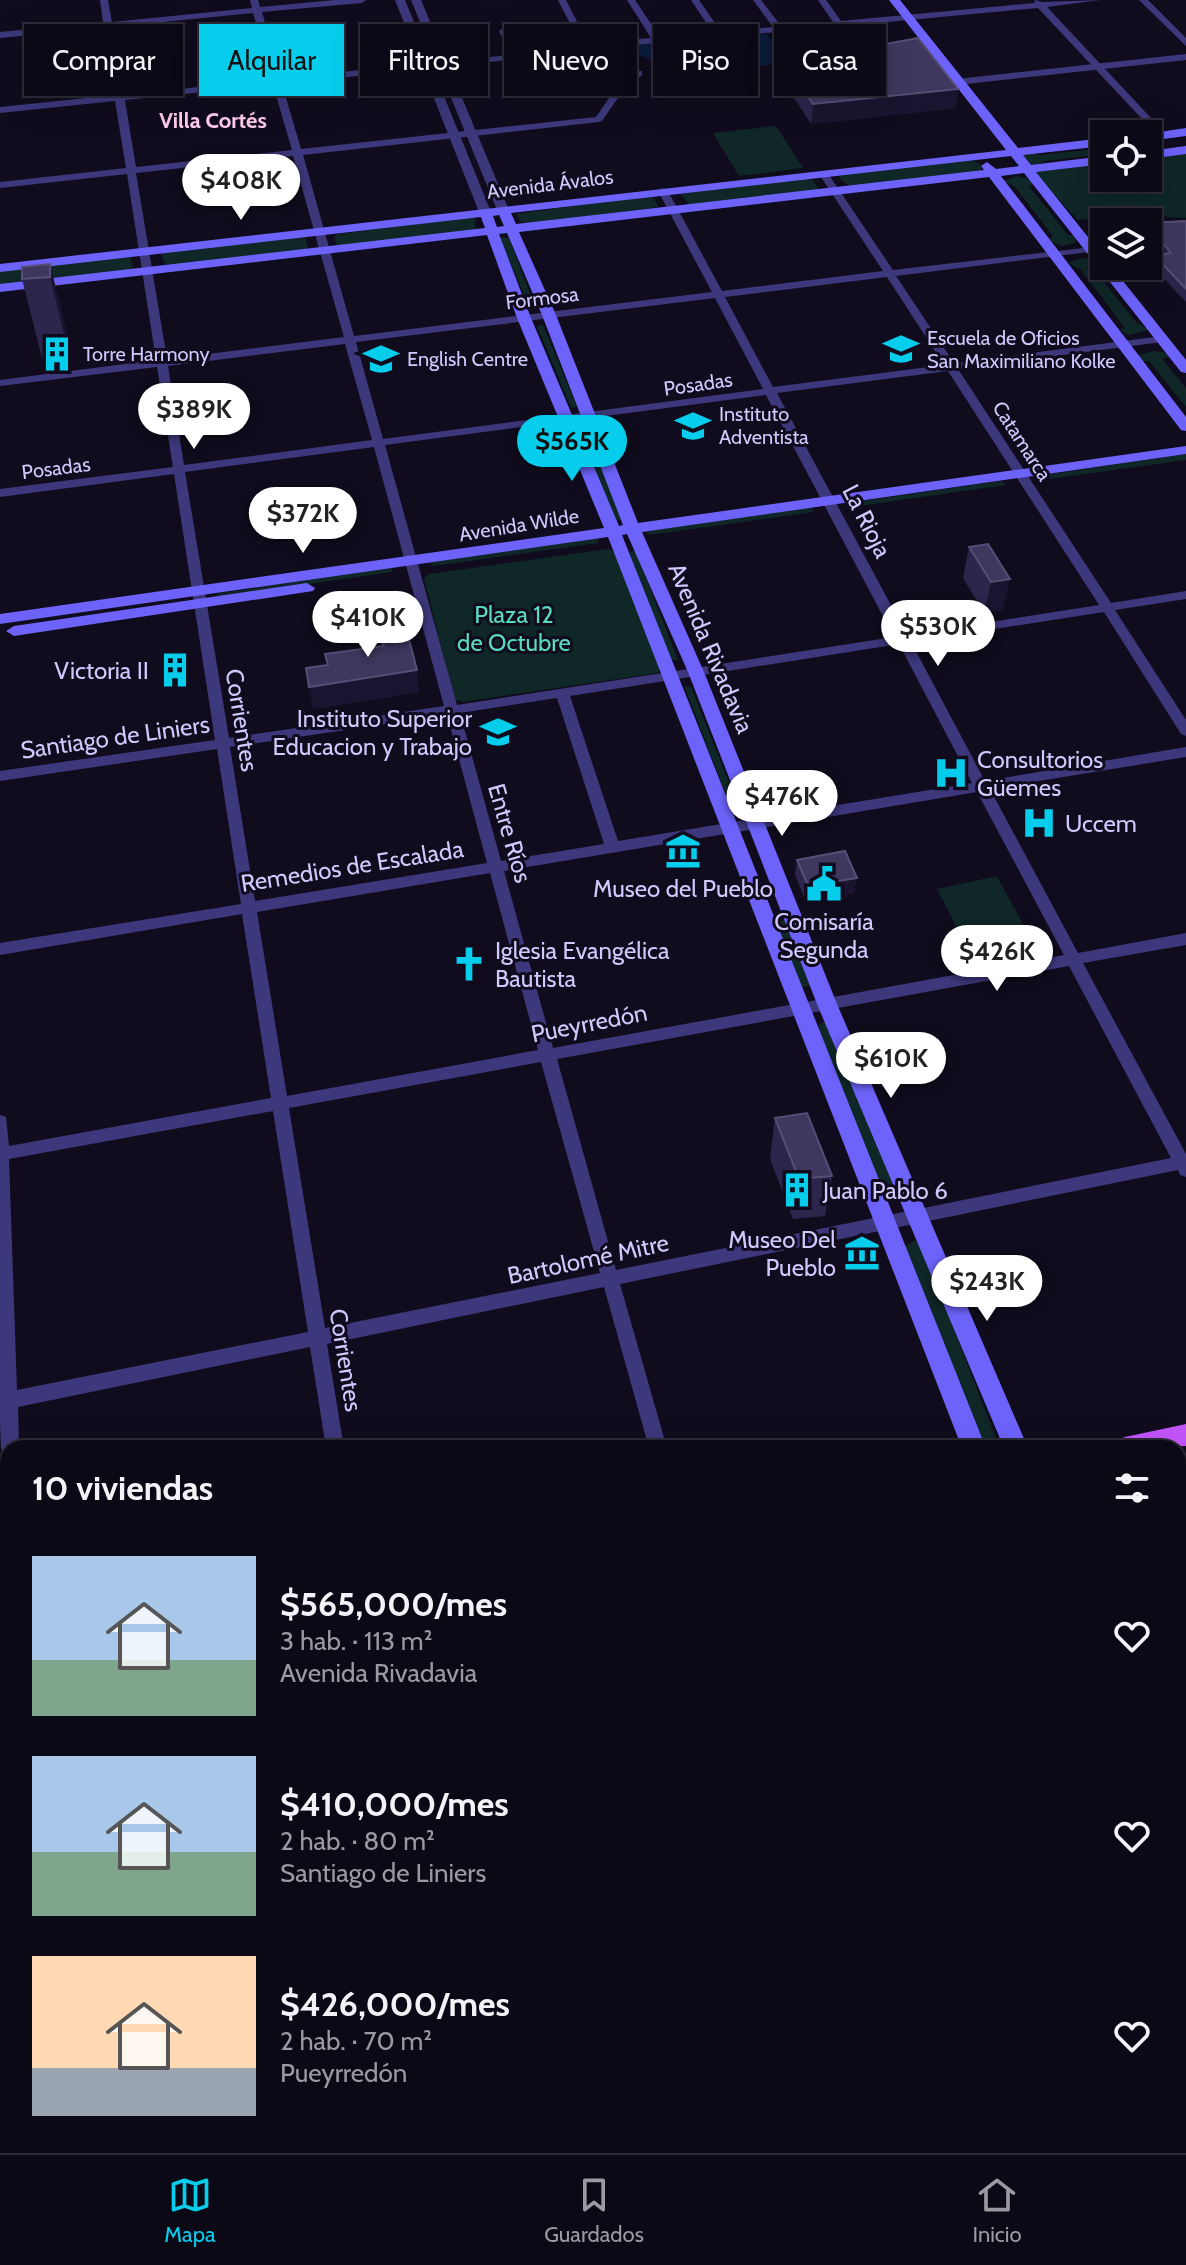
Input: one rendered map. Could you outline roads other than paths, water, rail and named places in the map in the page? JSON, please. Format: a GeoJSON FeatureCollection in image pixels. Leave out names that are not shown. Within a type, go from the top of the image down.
{"type":"FeatureCollection","features":[{"type":"Feature","properties":{"kind":"main road"},"geometry":{"type":"LineString","coordinates":[[884,0],[901,16],[1014,151],[1186,369]]}},
{"type":"Feature","properties":{"kind":"main road"},"geometry":{"type":"LineString","coordinates":[[894,0],[901,16]]}},
{"type":"Feature","properties":{"kind":"main road"},"geometry":{"type":"LineString","coordinates":[[954,82],[1000,152]]}},
{"type":"Feature","properties":{"kind":"main road"},"geometry":{"type":"LineString","coordinates":[[1162,135],[1186,132]]}},
{"type":"Feature","properties":{"kind":"main road","name":"Avenida Ávalos"},"geometry":{"type":"LineString","coordinates":[[0,268],[1090,143]]}},
{"type":"Feature","properties":{"kind":"main road"},"geometry":{"type":"LineString","coordinates":[[1162,153],[1186,150]]}},
{"type":"Feature","properties":{"kind":"main road"},"geometry":{"type":"LineString","coordinates":[[979,156],[1186,427]]}},
{"type":"Feature","properties":{"kind":"main road","name":"Avenida Ávalos"},"geometry":{"type":"LineString","coordinates":[[0,288],[1090,162]]}},
{"type":"Feature","properties":{"kind":"main road","name":"Avenida Rivadavia"},"geometry":{"type":"LineString","coordinates":[[503,210],[549,315],[635,534],[696,672],[753,823],[827,1004],[1013,1440]]}},
{"type":"Feature","properties":{"kind":"main road","name":"Avenida Rivadavia"},"geometry":{"type":"LineString","coordinates":[[485,212],[524,318],[615,537],[971,1440]]}},
{"type":"Feature","properties":{"kind":"main road","name":"Avenida Wilde"},"geometry":{"type":"LineString","coordinates":[[1026,480],[1186,450]]}},
{"type":"Feature","properties":{"kind":"main road","name":"Avenida Wilde"},"geometry":{"type":"LineString","coordinates":[[0,619],[199,596],[1026,480],[1186,463]]}},
{"type":"Feature","properties":{"kind":"main road","name":"Avenida Wilde"},"geometry":{"type":"LineString","coordinates":[[0,633],[199,596]]}},
{"type":"Feature","properties":{"kind":"main road"},"geometry":{"type":"LineString","coordinates":[[761,909],[787,905]]}},
{"type":"Feature","properties":{"kind":"main road"},"geometry":{"type":"LineString","coordinates":[[1163,1440],[1186,1435]]}},
{"type":"Feature","properties":{"kind":"street","name":"Corrientes"},"geometry":{"type":"LineString","coordinates":[[104,0],[107,24]]}},
{"type":"Feature","properties":{"kind":"street"},"geometry":{"type":"LineString","coordinates":[[114,24],[255,5],[362,0]]}},
{"type":"Feature","properties":{"kind":"street","name":"Avenida Rivadavia"},"geometry":{"type":"LineString","coordinates":[[400,0],[413,24]]}},
{"type":"Feature","properties":{"kind":"street","name":"Avenida Rivadavia"},"geometry":{"type":"LineString","coordinates":[[416,0],[423,24]]}},
{"type":"Feature","properties":{"kind":"street"},"geometry":{"type":"LineString","coordinates":[[562,0],[577,24]]}},
{"type":"Feature","properties":{"kind":"street"},"geometry":{"type":"LineString","coordinates":[[631,0],[653,34]]}},
{"type":"Feature","properties":{"kind":"street"},"geometry":{"type":"LineString","coordinates":[[695,0],[711,24]]}},
{"type":"Feature","properties":{"kind":"street"},"geometry":{"type":"LineString","coordinates":[[757,0],[774,24]]}},
{"type":"Feature","properties":{"kind":"street"},"geometry":{"type":"LineString","coordinates":[[822,0],[840,23]]}},
{"type":"Feature","properties":{"kind":"street"},"geometry":{"type":"LineString","coordinates":[[830,24],[1038,2],[1097,0]]}},
{"type":"Feature","properties":{"kind":"street"},"geometry":{"type":"LineString","coordinates":[[1143,0],[1186,43]]}},
{"type":"Feature","properties":{"kind":"street"},"geometry":{"type":"LineString","coordinates":[[1038,2],[1149,120]]}},
{"type":"Feature","properties":{"kind":"street"},"geometry":{"type":"LineString","coordinates":[[488,60],[515,57],[503,31]]}},
{"type":"Feature","properties":{"kind":"street"},"geometry":{"type":"LineString","coordinates":[[0,35],[24,33]]}},
{"type":"Feature","properties":{"kind":"street"},"geometry":{"type":"LineString","coordinates":[[954,82],[1186,57]]}},
{"type":"Feature","properties":{"kind":"street"},"geometry":{"type":"LineString","coordinates":[[0,185],[599,119],[617,93],[639,73]]}},
{"type":"Feature","properties":{"kind":"street"},"geometry":{"type":"LineString","coordinates":[[0,110],[199,89]]}},
{"type":"Feature","properties":{"kind":"street","name":"Entre Ríos"},"geometry":{"type":"LineString","coordinates":[[281,96],[348,341],[415,566],[450,710],[498,868],[609,1280],[656,1440]]}},
{"type":"Feature","properties":{"kind":"street","name":"Avenida Rivadavia"},"geometry":{"type":"LineString","coordinates":[[444,96],[455,136],[485,212]]}},
{"type":"Feature","properties":{"kind":"street","name":"Avenida Rivadavia"},"geometry":{"type":"LineString","coordinates":[[450,96],[503,210]]}},
{"type":"Feature","properties":{"kind":"street","name":"Corrientes"},"geometry":{"type":"LineString","coordinates":[[120,97],[334,1440]]}},
{"type":"Feature","properties":{"kind":"street","name":"Catamarca"},"geometry":{"type":"LineString","coordinates":[[824,174],[1026,480],[1186,731]]}},
{"type":"Feature","properties":{"kind":"street","name":"La Rioja"},"geometry":{"type":"LineString","coordinates":[[663,191],[833,507],[900,639],[983,787],[1071,960],[1185,1165]]}},
{"type":"Feature","properties":{"kind":"street","name":"Formosa"},"geometry":{"type":"LineString","coordinates":[[0,383],[1089,249]]}},
{"type":"Feature","properties":{"kind":"street","name":"Posadas"},"geometry":{"type":"LineString","coordinates":[[0,493],[1162,339]]}},
{"type":"Feature","properties":{"kind":"street","name":"Santiago de Liniers"},"geometry":{"type":"LineString","coordinates":[[0,776],[450,710],[1186,595]]}},
{"type":"Feature","properties":{"kind":"street"},"geometry":{"type":"LineString","coordinates":[[562,692],[613,849]]}},
{"type":"Feature","properties":{"kind":"street","name":"Remedios de Escalada"},"geometry":{"type":"LineString","coordinates":[[0,949],[1186,752]]}},
{"type":"Feature","properties":{"kind":"street","name":"Pueyrredón"},"geometry":{"type":"LineString","coordinates":[[1,1154],[1186,939]]}},
{"type":"Feature","properties":{"kind":"street"},"geometry":{"type":"LineString","coordinates":[[0,1122],[4,1402],[9,1440]]}},
{"type":"Feature","properties":{"kind":"street","name":"Bartolomé Mitre"},"geometry":{"type":"LineString","coordinates":[[4,1402],[916,1216],[1185,1165]]}},
{"type":"Feature","properties":{"kind":"water"},"geometry":{"type":"Polygon","coordinates":[[[767,34],[774,43],[774,65],[758,66],[758,35],[767,34]]]}},
{"type":"Feature","properties":{"kind":"water"},"geometry":{"type":"Polygon","coordinates":[[[653,43],[653,60],[637,54],[637,44],[653,43]]]}},
{"type":"Feature","properties":{"kind":"place","name":"Escuela de Oficios San Maximiliano Kolke"},"geometry":{"type":"Point","coordinates":[901,349]}},
{"type":"Feature","properties":{"kind":"place","name":"Torre Harmony"},"geometry":{"type":"Point","coordinates":[57,354]}},
{"type":"Feature","properties":{"kind":"place","name":"English Centre"},"geometry":{"type":"Point","coordinates":[381,359]}},
{"type":"Feature","properties":{"kind":"place","name":"Instituto Adventista"},"geometry":{"type":"Point","coordinates":[693,426]}},
{"type":"Feature","properties":{"kind":"place","name":"Victoria II"},"geometry":{"type":"Point","coordinates":[175,670]}},
{"type":"Feature","properties":{"kind":"place","name":"Instituto Superior Educacion y Trabajo"},"geometry":{"type":"Point","coordinates":[498,732]}},
{"type":"Feature","properties":{"kind":"place","name":"Consultorios Güemes"},"geometry":{"type":"Point","coordinates":[951,773]}},
{"type":"Feature","properties":{"kind":"place","name":"Uccem"},"geometry":{"type":"Point","coordinates":[1039,823]}},
{"type":"Feature","properties":{"kind":"place","name":"Museo del Pueblo"},"geometry":{"type":"Point","coordinates":[683,851]}},
{"type":"Feature","properties":{"kind":"place","name":"Comisaría Segunda"},"geometry":{"type":"Point","coordinates":[824,884]}},
{"type":"Feature","properties":{"kind":"place","name":"Iglesia Evangélica Bautista"},"geometry":{"type":"Point","coordinates":[469,964]}},
{"type":"Feature","properties":{"kind":"place","name":"Juan Pablo 6"},"geometry":{"type":"Point","coordinates":[797,1190]}},
{"type":"Feature","properties":{"kind":"place","name":"Museo Del Pueblo"},"geometry":{"type":"Point","coordinates":[862,1253]}},
{"type":"Feature","properties":{"kind":"district","name":"Villa Cortés"},"geometry":{"type":"Point","coordinates":[213,120]}},
{"type":"Feature","properties":{"kind":"park label","name":"Plaza 12 de Octubre"},"geometry":{"type":"Point","coordinates":[514,628]}}]}
